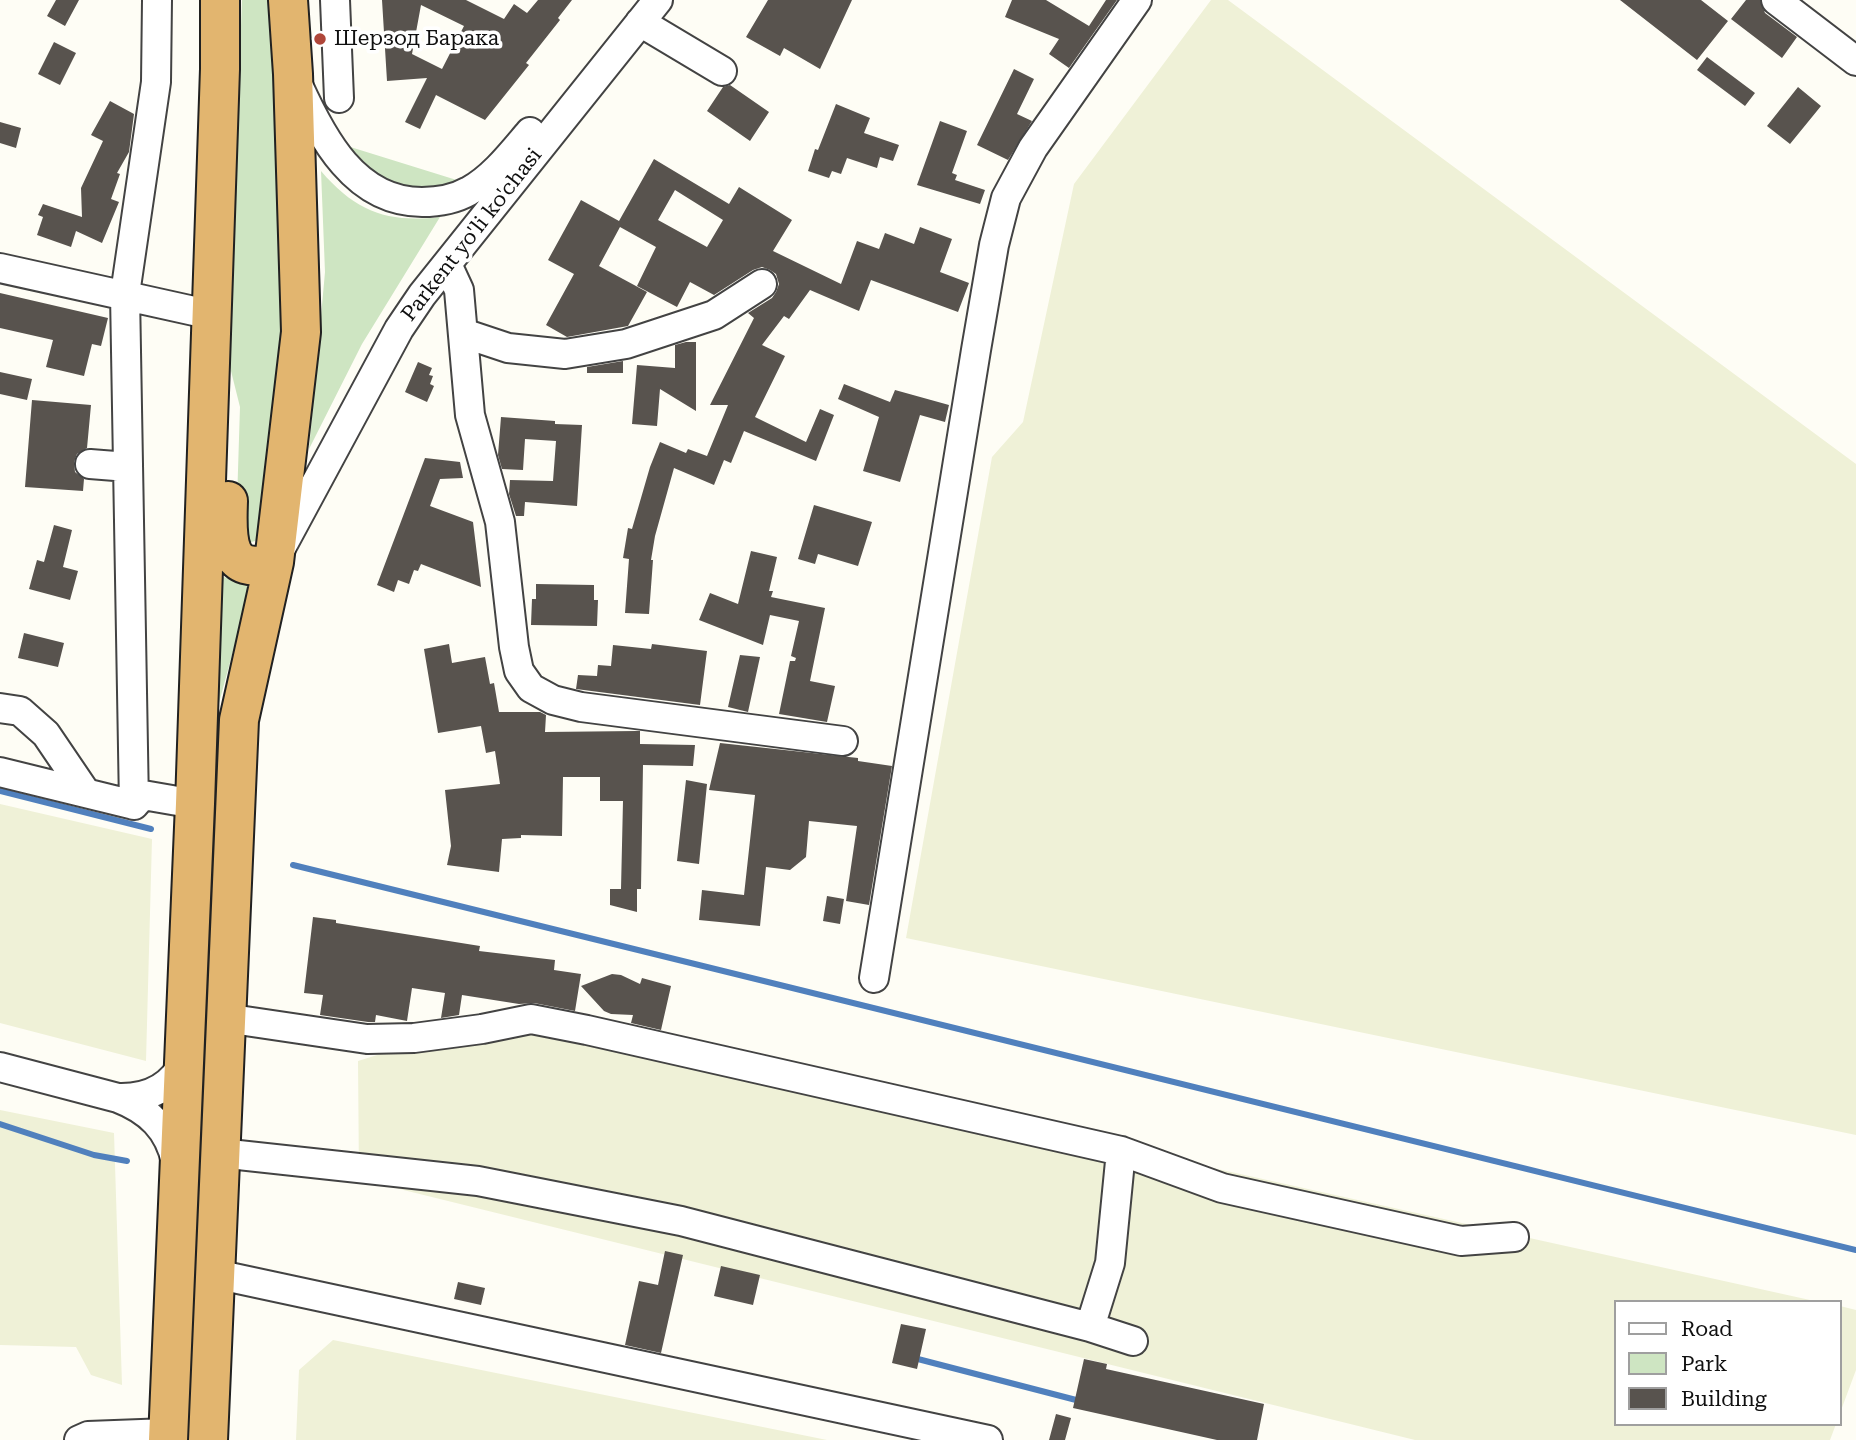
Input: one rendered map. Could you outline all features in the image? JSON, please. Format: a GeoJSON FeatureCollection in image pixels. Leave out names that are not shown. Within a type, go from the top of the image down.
{"type":"FeatureCollection","features":[{"type":"Feature","properties":{"kind":"highway"},"geometry":{"type":"LineString","coordinates":[[168,1437],[195,804],[220,0]]}},
{"type":"Feature","properties":{"kind":"highway"},"geometry":{"type":"LineString","coordinates":[[208,1440],[239,720],[274,562],[302,332],[288,0]]}},
{"type":"Feature","properties":{"kind":"highway"},"geometry":{"type":"LineString","coordinates":[[212,314],[230,428],[227,541],[231,550],[243,562],[260,565],[274,562]]}},
{"type":"Feature","properties":{"kind":"street"},"geometry":{"type":"LineString","coordinates":[[139,800],[125,294],[156,82],[157,0]]}},
{"type":"Feature","properties":{"kind":"street"},"geometry":{"type":"LineString","coordinates":[[335,0],[339,99]]}},
{"type":"Feature","properties":{"kind":"street","name":"Parkent yo'li ko'chasi"},"geometry":{"type":"LineString","coordinates":[[293,74],[326,140],[349,170],[376,191],[412,202],[451,199],[468,191],[492,173],[639,11],[658,0]]}},
{"type":"Feature","properties":{"kind":"street"},"geometry":{"type":"LineString","coordinates":[[874,978],[980,324],[994,245],[1006,198],[1033,148],[1137,0]]}},
{"type":"Feature","properties":{"kind":"street"},"geometry":{"type":"LineString","coordinates":[[1776,0],[1856,61]]}},
{"type":"Feature","properties":{"kind":"street"},"geometry":{"type":"LineString","coordinates":[[639,11],[722,71]]}},
{"type":"Feature","properties":{"kind":"street","name":"Parkent yo'li ko'chasi"},"geometry":{"type":"LineString","coordinates":[[274,562],[399,329],[639,11]]}},
{"type":"Feature","properties":{"kind":"street"},"geometry":{"type":"LineString","coordinates":[[447,264],[459,290],[470,415],[500,522],[514,648],[519,671],[531,688],[552,699],[581,707],[843,741]]}},
{"type":"Feature","properties":{"kind":"street"},"geometry":{"type":"LineString","coordinates":[[0,268],[212,314]]}},
{"type":"Feature","properties":{"kind":"street"},"geometry":{"type":"LineString","coordinates":[[463,333],[508,348],[565,354],[626,344],[714,315],[762,284]]}},
{"type":"Feature","properties":{"kind":"street"},"geometry":{"type":"LineString","coordinates":[[90,464],[128,467]]}},
{"type":"Feature","properties":{"kind":"street"},"geometry":{"type":"LineString","coordinates":[[0,708],[20,711],[46,734],[86,793]]}},
{"type":"Feature","properties":{"kind":"street"},"geometry":{"type":"LineString","coordinates":[[0,772],[86,793],[195,804]]}},
{"type":"Feature","properties":{"kind":"street"},"geometry":{"type":"LineString","coordinates":[[225,1018],[367,1039],[414,1038],[531,1019],[1121,1152],[1222,1188],[1434,1236],[1461,1241],[1514,1237]]}},
{"type":"Feature","properties":{"kind":"street"},"geometry":{"type":"LineString","coordinates":[[118,1098],[143,1097],[154,1093],[169,1082],[185,1060]]}},
{"type":"Feature","properties":{"kind":"street"},"geometry":{"type":"LineString","coordinates":[[0,1067],[118,1098],[147,1112],[171,1142],[177,1168],[179,1200]]}},
{"type":"Feature","properties":{"kind":"street"},"geometry":{"type":"LineString","coordinates":[[1090,1327],[1110,1263],[1121,1152]]}},
{"type":"Feature","properties":{"kind":"street"},"geometry":{"type":"LineString","coordinates":[[220,1153],[478,1181],[681,1221],[1090,1327],[1133,1341]]}},
{"type":"Feature","properties":{"kind":"street"},"geometry":{"type":"LineString","coordinates":[[215,1274],[988,1440]]}},
{"type":"Feature","properties":{"kind":"street"},"geometry":{"type":"LineString","coordinates":[[79,1440],[88,1436],[168,1437]]}},
{"type":"Feature","properties":{"kind":"green space"},"geometry":{"type":"Polygon","coordinates":[[[242,0],[271,0],[277,73],[282,327],[260,534],[255,541],[248,543],[236,533],[240,407],[228,359],[242,0]]]}},
{"type":"Feature","properties":{"kind":"green space"},"geometry":{"type":"Polygon","coordinates":[[[1211,0],[1228,0],[1856,464],[1856,1135],[906,938],[992,457],[1023,422],[1074,184],[1211,0]]]}},
{"type":"Feature","properties":{"kind":"green space"},"geometry":{"type":"Polygon","coordinates":[[[344,145],[463,182],[433,191],[383,182],[344,145]]]}},
{"type":"Feature","properties":{"kind":"green space"},"geometry":{"type":"Polygon","coordinates":[[[321,171],[347,196],[374,212],[404,218],[440,217],[362,344],[309,449],[325,272],[321,171]]]}},
{"type":"Feature","properties":{"kind":"green space"},"geometry":{"type":"Polygon","coordinates":[[[218,575],[235,581],[252,581],[216,714],[218,575]]]}},
{"type":"Feature","properties":{"kind":"green space"},"geometry":{"type":"Polygon","coordinates":[[[0,804],[152,839],[146,1061],[0,1023],[0,804]]]}},
{"type":"Feature","properties":{"kind":"green space"},"geometry":{"type":"Polygon","coordinates":[[[512,1013],[1810,1300],[1615,1300],[1615,1426],[1835,1426],[1830,1440],[1415,1440],[359,1179],[358,1061],[512,1013]]]}},
{"type":"Feature","properties":{"kind":"green space"},"geometry":{"type":"Polygon","coordinates":[[[0,1110],[114,1133],[122,1385],[91,1375],[76,1347],[0,1345],[0,1110]]]}},
{"type":"Feature","properties":{"kind":"green space"},"geometry":{"type":"Polygon","coordinates":[[[1842,1306],[1856,1310],[1856,1370],[1842,1408],[1842,1306]]]}},
{"type":"Feature","properties":{"kind":"green space"},"geometry":{"type":"Polygon","coordinates":[[[333,1340],[827,1440],[296,1440],[299,1370],[333,1340]]]}},
{"type":"Feature","properties":{"kind":"building"},"geometry":{"type":"Polygon","coordinates":[[[56,0],[79,0],[65,26],[47,16],[56,0]]]}},
{"type":"Feature","properties":{"kind":"building"},"geometry":{"type":"Polygon","coordinates":[[[382,0],[466,0],[504,19],[514,4],[527,13],[538,0],[572,0],[558,18],[560,20],[526,63],[529,65],[485,120],[436,95],[420,129],[405,122],[427,78],[387,81],[382,0]],[[421,5],[412,54],[442,69],[464,26],[421,5]]]}},
{"type":"Feature","properties":{"kind":"building"},"geometry":{"type":"Polygon","coordinates":[[[768,0],[852,0],[820,69],[784,48],[780,56],[746,37],[768,0]]]}},
{"type":"Feature","properties":{"kind":"building"},"geometry":{"type":"Polygon","coordinates":[[[1012,0],[1046,0],[1089,26],[1106,0],[1117,0],[1069,68],[1049,54],[1059,39],[1005,17],[1012,0]]]}},
{"type":"Feature","properties":{"kind":"building"},"geometry":{"type":"Polygon","coordinates":[[[1620,0],[1701,0],[1728,21],[1697,60],[1620,0]]]}},
{"type":"Feature","properties":{"kind":"building"},"geometry":{"type":"Polygon","coordinates":[[[1746,0],[1760,0],[1765,13],[1797,37],[1782,58],[1731,19],[1746,0]]]}},
{"type":"Feature","properties":{"kind":"building"},"geometry":{"type":"Polygon","coordinates":[[[54,42],[76,53],[60,85],[38,74],[54,42]]]}},
{"type":"Feature","properties":{"kind":"building"},"geometry":{"type":"Polygon","coordinates":[[[1707,57],[1755,93],[1745,106],[1697,70],[1707,57]]]}},
{"type":"Feature","properties":{"kind":"building"},"geometry":{"type":"Polygon","coordinates":[[[1014,69],[1034,79],[1017,114],[1032,121],[1008,160],[977,145],[1014,69]]]}},
{"type":"Feature","properties":{"kind":"building"},"geometry":{"type":"Polygon","coordinates":[[[730,85],[769,112],[750,141],[707,111],[723,87],[730,85]]]}},
{"type":"Feature","properties":{"kind":"building"},"geometry":{"type":"Polygon","coordinates":[[[1798,87],[1821,106],[1790,144],[1767,126],[1798,87]]]}},
{"type":"Feature","properties":{"kind":"building"},"geometry":{"type":"Polygon","coordinates":[[[110,101],[134,114],[129,152],[117,173],[120,174],[111,199],[119,202],[102,243],[76,231],[71,247],[37,235],[43,217],[38,215],[43,204],[82,217],[81,188],[103,141],[91,135],[110,101]]]}},
{"type":"Feature","properties":{"kind":"building"},"geometry":{"type":"Polygon","coordinates":[[[836,104],[870,118],[864,133],[899,145],[893,161],[880,157],[877,168],[847,158],[841,174],[832,171],[829,178],[808,171],[836,104]]]}},
{"type":"Feature","properties":{"kind":"building"},"geometry":{"type":"Polygon","coordinates":[[[940,121],[967,131],[952,173],[957,175],[955,180],[985,190],[980,204],[917,185],[940,121]]]}},
{"type":"Feature","properties":{"kind":"building"},"geometry":{"type":"Polygon","coordinates":[[[0,122],[21,128],[16,148],[0,143],[0,122]]]}},
{"type":"Feature","properties":{"kind":"building"},"geometry":{"type":"Polygon","coordinates":[[[654,159],[729,204],[739,187],[792,220],[773,251],[841,284],[857,241],[879,249],[885,233],[914,244],[920,227],[952,239],[940,272],[969,283],[958,312],[871,280],[859,311],[810,290],[789,319],[784,316],[762,345],[785,356],[755,417],[806,442],[820,409],[834,415],[816,461],[744,431],[731,463],[724,460],[714,485],[674,468],[655,536],[651,560],[649,614],[625,613],[629,559],[623,558],[628,528],[632,529],[650,467],[660,442],[686,453],[688,449],[707,456],[728,405],[710,405],[754,318],[748,313],[772,298],[779,284],[776,274],[762,267],[714,295],[690,282],[677,307],[637,286],[656,247],[620,227],[599,266],[647,292],[628,326],[567,337],[546,325],[574,274],[548,260],[581,200],[619,221],[654,159]],[[675,190],[658,220],[707,247],[723,220],[675,190]]]}},
{"type":"Feature","properties":{"kind":"building"},"geometry":{"type":"Polygon","coordinates":[[[0,293],[108,318],[101,346],[92,344],[84,376],[46,367],[53,340],[0,328],[0,293]]]}},
{"type":"Feature","properties":{"kind":"building"},"geometry":{"type":"Polygon","coordinates":[[[696,342],[696,411],[660,389],[657,426],[632,424],[637,365],[675,368],[675,345],[696,342]]]}},
{"type":"Feature","properties":{"kind":"building"},"geometry":{"type":"Polygon","coordinates":[[[623,361],[623,373],[587,373],[587,367],[623,361]]]}},
{"type":"Feature","properties":{"kind":"building"},"geometry":{"type":"Polygon","coordinates":[[[418,362],[432,368],[429,375],[433,376],[430,384],[434,386],[427,402],[405,392],[418,362]]]}},
{"type":"Feature","properties":{"kind":"building"},"geometry":{"type":"Polygon","coordinates":[[[0,372],[32,379],[27,400],[0,394],[0,372]]]}},
{"type":"Feature","properties":{"kind":"building"},"geometry":{"type":"Polygon","coordinates":[[[844,384],[890,402],[895,390],[949,405],[945,422],[920,415],[900,482],[863,471],[879,417],[838,399],[844,384]]]}},
{"type":"Feature","properties":{"kind":"building"},"geometry":{"type":"Polygon","coordinates":[[[32,400],[91,405],[87,448],[77,454],[74,462],[75,472],[84,479],[83,491],[25,487],[32,400]]]}},
{"type":"Feature","properties":{"kind":"building"},"geometry":{"type":"Polygon","coordinates":[[[501,417],[582,425],[577,506],[525,502],[524,516],[516,516],[509,494],[510,480],[553,481],[556,441],[525,439],[523,470],[502,469],[498,455],[501,417]]]}},
{"type":"Feature","properties":{"kind":"building"},"geometry":{"type":"Polygon","coordinates":[[[425,458],[460,462],[463,478],[440,479],[430,506],[473,522],[481,587],[421,564],[418,571],[414,570],[409,584],[398,580],[394,592],[377,585],[425,458]]]}},
{"type":"Feature","properties":{"kind":"building"},"geometry":{"type":"Polygon","coordinates":[[[814,505],[872,522],[858,566],[818,554],[815,564],[798,559],[814,505]]]}},
{"type":"Feature","properties":{"kind":"building"},"geometry":{"type":"Polygon","coordinates":[[[54,525],[72,530],[63,567],[78,571],[70,600],[29,589],[37,560],[44,562],[54,525]]]}},
{"type":"Feature","properties":{"kind":"building"},"geometry":{"type":"Polygon","coordinates":[[[751,551],[777,557],[769,591],[773,591],[771,597],[825,608],[810,681],[835,686],[827,722],[779,714],[790,661],[795,661],[796,658],[791,656],[799,621],[770,615],[763,645],[699,620],[710,593],[738,604],[751,551]]]}},
{"type":"Feature","properties":{"kind":"building"},"geometry":{"type":"Polygon","coordinates":[[[536,584],[594,585],[594,600],[598,600],[597,626],[531,625],[532,599],[536,599],[536,584]]]}},
{"type":"Feature","properties":{"kind":"building"},"geometry":{"type":"Polygon","coordinates":[[[24,633],[64,643],[58,667],[18,658],[24,633]]]}},
{"type":"Feature","properties":{"kind":"building"},"geometry":{"type":"Polygon","coordinates":[[[449,644],[452,663],[485,657],[490,684],[494,683],[499,712],[540,712],[546,715],[545,732],[640,731],[640,744],[695,745],[693,766],[643,765],[641,889],[637,889],[637,912],[610,905],[610,889],[621,889],[623,801],[600,801],[600,777],[563,777],[562,836],[521,835],[521,838],[502,839],[499,872],[447,865],[451,846],[445,790],[500,784],[495,751],[486,753],[481,726],[438,733],[424,649],[449,644]]]}},
{"type":"Feature","properties":{"kind":"building"},"geometry":{"type":"Polygon","coordinates":[[[652,644],[707,651],[700,705],[576,689],[578,675],[597,676],[598,665],[611,666],[613,645],[651,649],[652,644]]]}},
{"type":"Feature","properties":{"kind":"building"},"geometry":{"type":"Polygon","coordinates":[[[740,655],[760,657],[748,712],[728,707],[740,655]]]}},
{"type":"Feature","properties":{"kind":"building"},"geometry":{"type":"Polygon","coordinates":[[[720,743],[858,758],[858,761],[892,766],[869,905],[846,901],[857,826],[809,821],[806,857],[790,870],[766,867],[760,926],[699,920],[702,890],[744,895],[755,795],[709,790],[720,743]]]}},
{"type":"Feature","properties":{"kind":"building"},"geometry":{"type":"Polygon","coordinates":[[[686,780],[707,784],[699,864],[677,861],[686,780]]]}},
{"type":"Feature","properties":{"kind":"building"},"geometry":{"type":"Polygon","coordinates":[[[827,896],[844,899],[840,924],[823,921],[827,896]]]}},
{"type":"Feature","properties":{"kind":"building"},"geometry":{"type":"Polygon","coordinates":[[[313,917],[480,946],[479,951],[555,960],[554,970],[581,974],[575,1011],[534,1003],[519,1004],[462,995],[459,1015],[441,1018],[445,993],[412,988],[407,1021],[376,1015],[375,1022],[368,1022],[320,1015],[323,995],[304,993],[313,917]]]}},
{"type":"Feature","properties":{"kind":"building"},"geometry":{"type":"Polygon","coordinates":[[[612,974],[640,984],[642,978],[671,986],[661,1030],[631,1023],[633,1015],[604,1011],[581,986],[612,974]]]}},
{"type":"Feature","properties":{"kind":"building"},"geometry":{"type":"Polygon","coordinates":[[[665,1251],[683,1255],[661,1353],[625,1345],[639,1281],[658,1285],[665,1251]]]}},
{"type":"Feature","properties":{"kind":"building"},"geometry":{"type":"Polygon","coordinates":[[[721,1266],[760,1275],[753,1305],[714,1296],[721,1266]]]}},
{"type":"Feature","properties":{"kind":"building"},"geometry":{"type":"Polygon","coordinates":[[[458,1282],[485,1288],[481,1305],[454,1299],[458,1282]]]}},
{"type":"Feature","properties":{"kind":"building"},"geometry":{"type":"Polygon","coordinates":[[[901,1324],[926,1329],[917,1369],[892,1363],[901,1324]]]}},
{"type":"Feature","properties":{"kind":"building"},"geometry":{"type":"Polygon","coordinates":[[[1084,1359],[1107,1364],[1106,1369],[1264,1404],[1257,1440],[1217,1440],[1073,1408],[1084,1359]]]}},
{"type":"Feature","properties":{"kind":"building"},"geometry":{"type":"Polygon","coordinates":[[[1056,1414],[1071,1418],[1065,1440],[1049,1440],[1056,1414]]]}},
{"type":"Feature","properties":{"kind":"waterway"},"geometry":{"type":"LineString","coordinates":[[0,791],[151,829]]}},
{"type":"Feature","properties":{"kind":"waterway"},"geometry":{"type":"LineString","coordinates":[[293,865],[1856,1250]]}},
{"type":"Feature","properties":{"kind":"waterway"},"geometry":{"type":"LineString","coordinates":[[0,1124],[94,1155],[127,1161]]}},
{"type":"Feature","properties":{"kind":"waterway"},"geometry":{"type":"LineString","coordinates":[[914,1358],[1080,1401]]}},
{"type":"Feature","properties":{"kind":"place","name":"Шерзод Барака"},"geometry":{"type":"Point","coordinates":[320,39]}}]}
